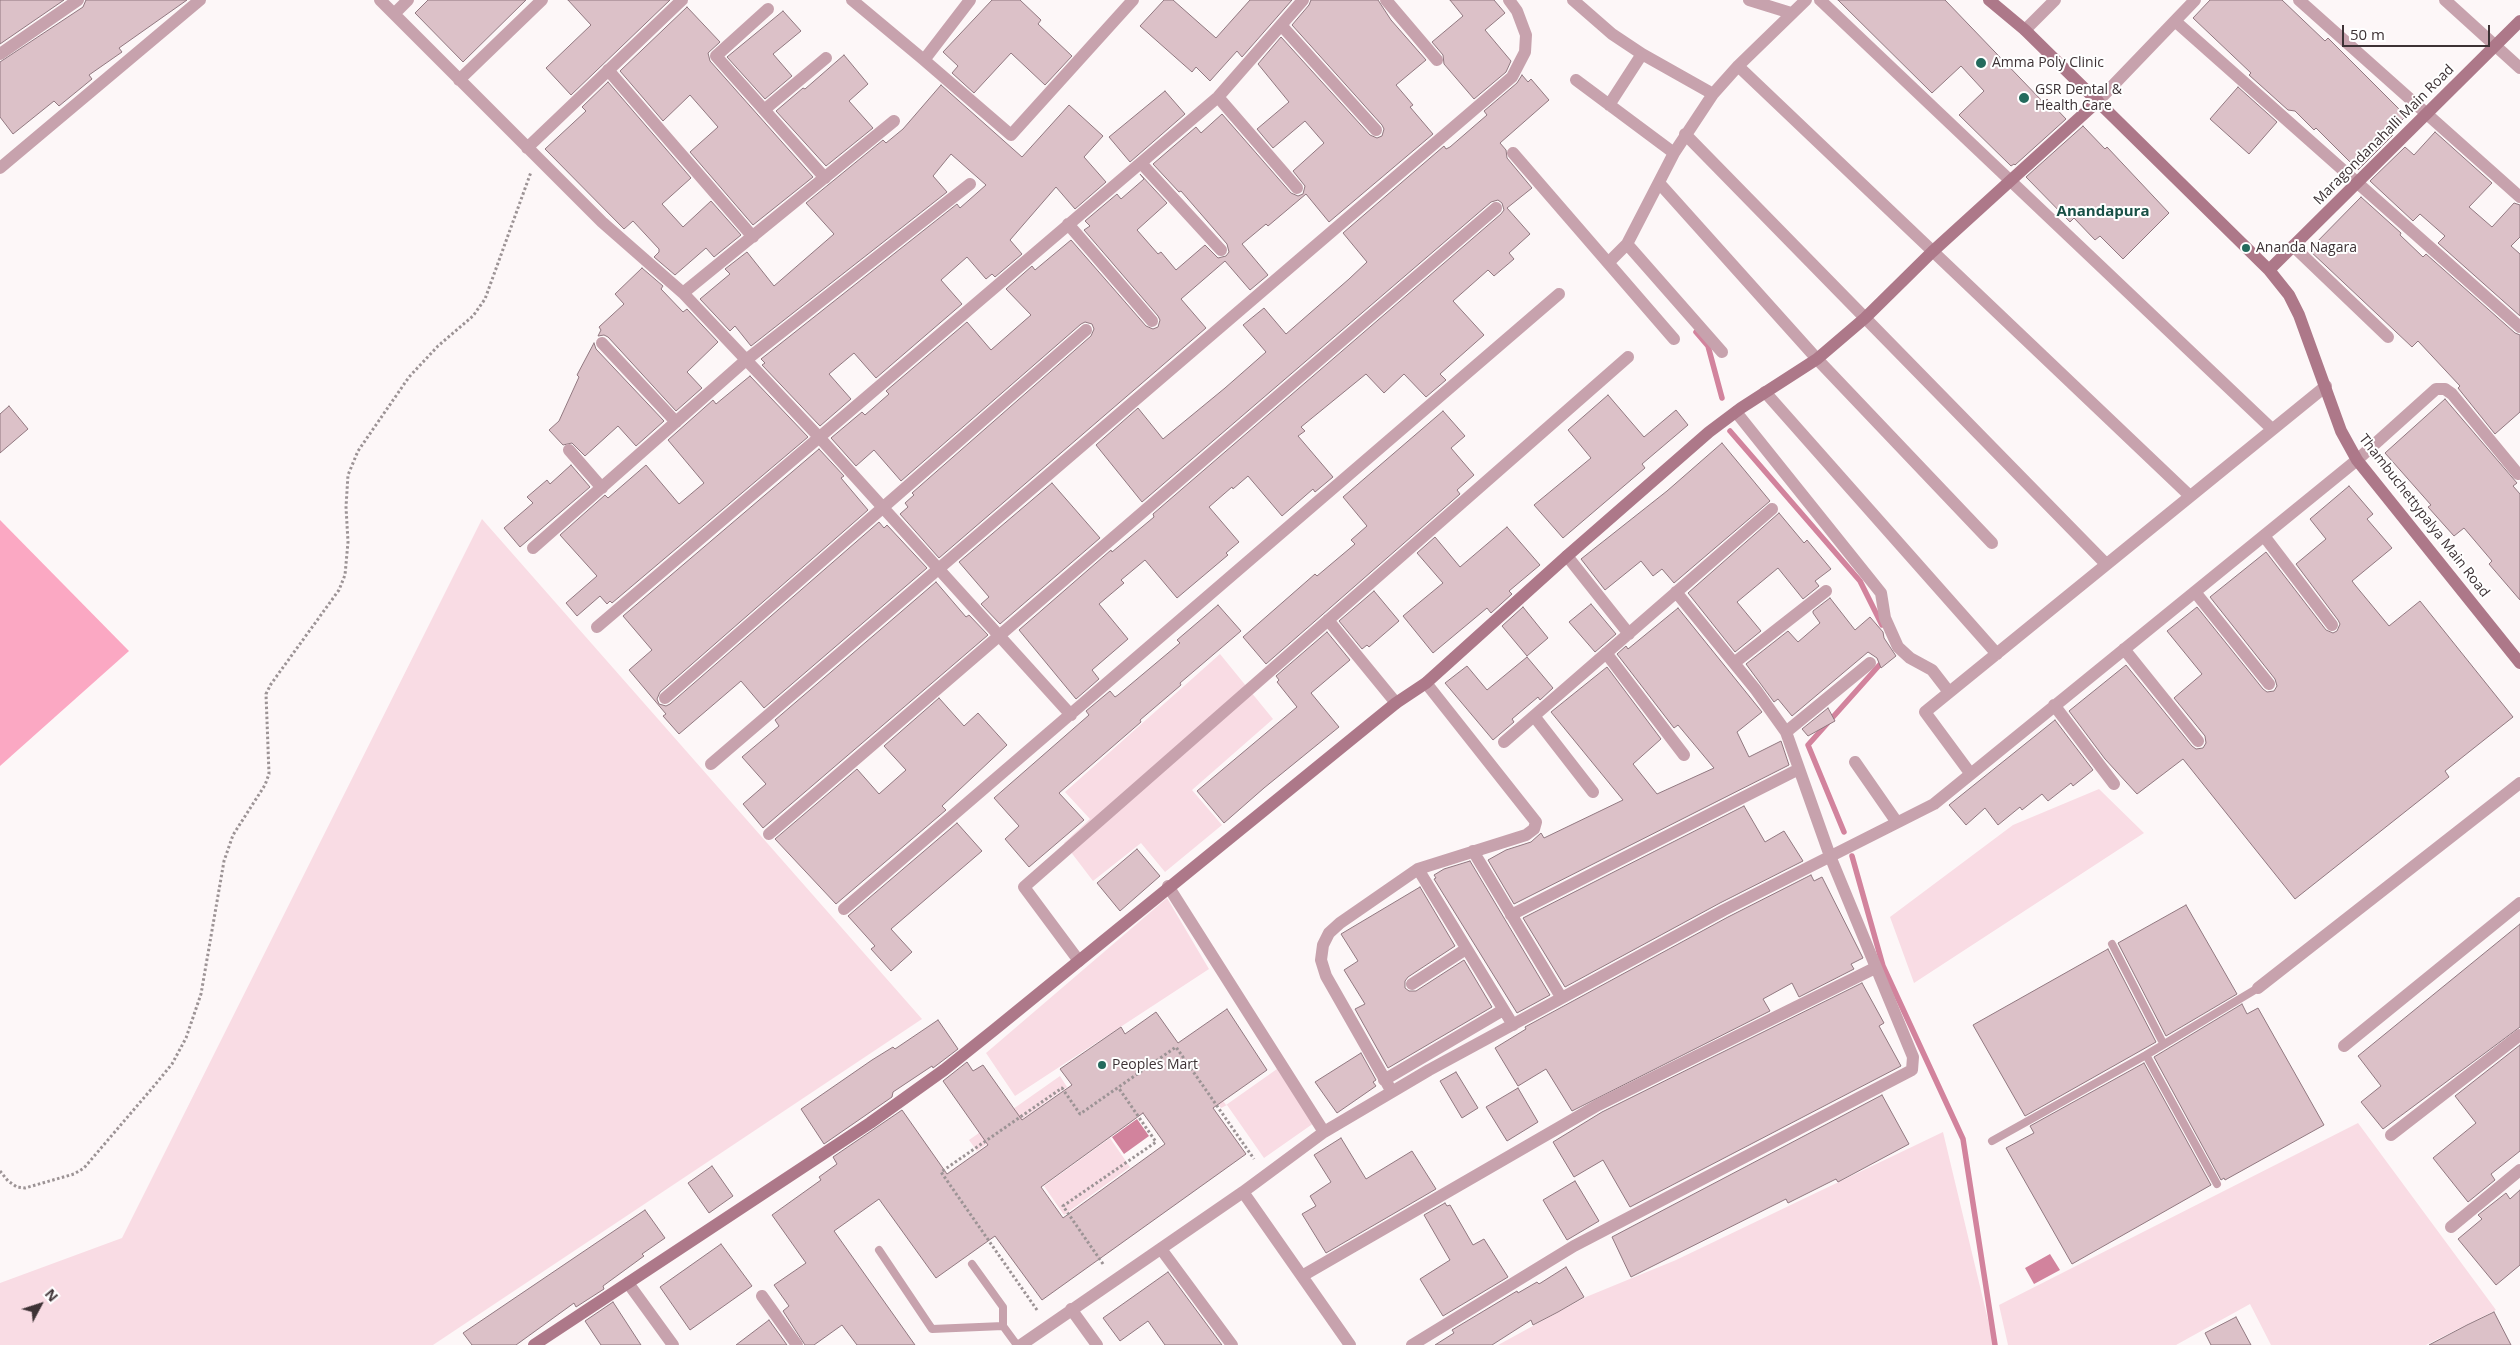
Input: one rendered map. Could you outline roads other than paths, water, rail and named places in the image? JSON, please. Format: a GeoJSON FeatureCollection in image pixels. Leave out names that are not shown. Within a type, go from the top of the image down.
{"type":"FeatureCollection","features":[{"type":"Feature","properties":{"kind":"street"},"geometry":{"type":"LineString","coordinates":[[0,54],[78,0]]}},
{"type":"Feature","properties":{"kind":"street"},"geometry":{"type":"LineString","coordinates":[[0,168],[200,0]]}},
{"type":"Feature","properties":{"kind":"street"},"geometry":{"type":"LineString","coordinates":[[380,0],[602,222],[683,293],[819,437],[1071,715]]}},
{"type":"Feature","properties":{"kind":"street"},"geometry":{"type":"LineString","coordinates":[[394,14],[408,0]]}},
{"type":"Feature","properties":{"kind":"street"},"geometry":{"type":"LineString","coordinates":[[459,80],[542,0]]}},
{"type":"Feature","properties":{"kind":"street"},"geometry":{"type":"LineString","coordinates":[[527,148],[682,0]]}},
{"type":"Feature","properties":{"kind":"street"},"geometry":{"type":"LineString","coordinates":[[852,0],[1011,135],[1133,0]]}},
{"type":"Feature","properties":{"kind":"street"},"geometry":{"type":"LineString","coordinates":[[924,60],[970,0]]}},
{"type":"Feature","properties":{"kind":"street"},"geometry":{"type":"LineString","coordinates":[[596,627],[1218,97],[1303,0]]}},
{"type":"Feature","properties":{"kind":"street"},"geometry":{"type":"LineString","coordinates":[[1386,0],[1437,60]]}},
{"type":"Feature","properties":{"kind":"street"},"geometry":{"type":"LineString","coordinates":[[711,764],[1512,77],[1525,52],[1526,35],[1517,11],[1509,0]]}},
{"type":"Feature","properties":{"kind":"street"},"geometry":{"type":"LineString","coordinates":[[1573,0],[1612,34],[1642,54],[1713,94]]}},
{"type":"Feature","properties":{"kind":"street"},"geometry":{"type":"LineString","coordinates":[[1748,0],[1791,13]]}},
{"type":"Feature","properties":{"kind":"street"},"geometry":{"type":"LineString","coordinates":[[1608,263],[1627,244],[1660,184],[1674,153],[1713,94],[1738,66],[1806,0]]}},
{"type":"Feature","properties":{"kind":"street"},"geometry":{"type":"LineString","coordinates":[[1820,0],[2272,429]]}},
{"type":"Feature","properties":{"kind":"street","name":"Thambuchettypalya Main Road"},"geometry":{"type":"LineString","coordinates":[[1989,0],[2025,30],[2269,270],[2289,295],[2299,315],[2326,386],[2340,430],[2357,460],[2520,663]]}},
{"type":"Feature","properties":{"kind":"street"},"geometry":{"type":"LineString","coordinates":[[2025,30],[2054,0]]}},
{"type":"Feature","properties":{"kind":"street"},"geometry":{"type":"LineString","coordinates":[[534,1345],[870,1123],[922,1086],[1396,703],[1426,683],[1709,432],[1765,392],[1817,359],[1865,318],[1932,252],[2098,101],[2195,0]]}},
{"type":"Feature","properties":{"kind":"street"},"geometry":{"type":"LineString","coordinates":[[2299,0],[2520,197]]}},
{"type":"Feature","properties":{"kind":"street"},"geometry":{"type":"LineString","coordinates":[[2445,0],[2520,68]]}},
{"type":"Feature","properties":{"kind":"street"},"geometry":{"type":"LineString","coordinates":[[768,10],[716,56],[825,178]]}},
{"type":"Feature","properties":{"kind":"street"},"geometry":{"type":"LineString","coordinates":[[2175,21],[2520,327]]}},
{"type":"Feature","properties":{"kind":"street","name":"Maragondanahalli Main Road"},"geometry":{"type":"LineString","coordinates":[[2269,270],[2520,21]]}},
{"type":"Feature","properties":{"kind":"street"},"geometry":{"type":"LineString","coordinates":[[1281,25],[1376,130]]}},
{"type":"Feature","properties":{"kind":"street"},"geometry":{"type":"LineString","coordinates":[[1609,105],[1642,54]]}},
{"type":"Feature","properties":{"kind":"street"},"geometry":{"type":"LineString","coordinates":[[764,110],[826,58]]}},
{"type":"Feature","properties":{"kind":"street"},"geometry":{"type":"LineString","coordinates":[[1738,66],[2190,496]]}},
{"type":"Feature","properties":{"kind":"street"},"geometry":{"type":"LineString","coordinates":[[608,70],[754,236]]}},
{"type":"Feature","properties":{"kind":"street"},"geometry":{"type":"LineString","coordinates":[[1576,80],[1674,153]]}},
{"type":"Feature","properties":{"kind":"street"},"geometry":{"type":"LineString","coordinates":[[1218,97],[1297,188]]}},
{"type":"Feature","properties":{"kind":"street"},"geometry":{"type":"LineString","coordinates":[[683,293],[894,121]]}},
{"type":"Feature","properties":{"kind":"street"},"geometry":{"type":"LineString","coordinates":[[1685,134],[2106,564]]}},
{"type":"Feature","properties":{"kind":"street"},"geometry":{"type":"LineString","coordinates":[[1512,153],[1674,338]]}},
{"type":"Feature","properties":{"kind":"street"},"geometry":{"type":"LineString","coordinates":[[1141,163],[1221,250]]}},
{"type":"Feature","properties":{"kind":"street"},"geometry":{"type":"LineString","coordinates":[[534,548],[746,360],[970,184]]}},
{"type":"Feature","properties":{"kind":"street"},"geometry":{"type":"LineString","coordinates":[[1660,184],[1817,359],[1992,543]]}},
{"type":"Feature","properties":{"kind":"street"},"geometry":{"type":"LineString","coordinates":[[769,834],[1496,208]]}},
{"type":"Feature","properties":{"kind":"street"},"geometry":{"type":"LineString","coordinates":[[1068,224],[1152,321]]}},
{"type":"Feature","properties":{"kind":"street"},"geometry":{"type":"LineString","coordinates":[[1627,244],[1722,352]]}},
{"type":"Feature","properties":{"kind":"street"},"geometry":{"type":"LineString","coordinates":[[2293,246],[2388,337]]}},
{"type":"Feature","properties":{"kind":"street"},"geometry":{"type":"LineString","coordinates":[[844,909],[1559,294]]}},
{"type":"Feature","properties":{"kind":"street"},"geometry":{"type":"LineString","coordinates":[[665,698],[1086,330]]}},
{"type":"Feature","properties":{"kind":"street"},"geometry":{"type":"LineString","coordinates":[[602,343],[676,422]]}},
{"type":"Feature","properties":{"kind":"street"},"geometry":{"type":"LineString","coordinates":[[1079,961],[1024,887],[1628,357]]}},
{"type":"Feature","properties":{"kind":"street"},"geometry":{"type":"LineString","coordinates":[[1970,773],[1925,712],[2326,386]]}},
{"type":"Feature","properties":{"kind":"street"},"geometry":{"type":"LineString","coordinates":[[1021,1345],[1243,1192],[1324,1132],[1392,1092],[1513,1026],[1560,997],[1934,804],[2357,460],[2436,389],[2445,389],[2452,394],[2518,474]]}},
{"type":"Feature","properties":{"kind":"street"},"geometry":{"type":"LineString","coordinates":[[1765,392],[1997,654]]}},
{"type":"Feature","properties":{"kind":"street"},"geometry":{"type":"LineString","coordinates":[[1736,412],[1882,593],[1885,618],[1898,646],[1910,658],[1932,670],[1949,692]]}},
{"type":"Feature","properties":{"kind":"street"},"geometry":{"type":"LineString","coordinates":[[569,450],[602,488]]}},
{"type":"Feature","properties":{"kind":"street"},"geometry":{"type":"LineString","coordinates":[[1504,742],[1772,509]]}},
{"type":"Feature","properties":{"kind":"street"},"geometry":{"type":"LineString","coordinates":[[2264,536],[2332,625]]}},
{"type":"Feature","properties":{"kind":"street"},"geometry":{"type":"LineString","coordinates":[[1567,556],[1629,634]]}},
{"type":"Feature","properties":{"kind":"street"},"geometry":{"type":"LineString","coordinates":[[1734,663],[1826,591]]}},
{"type":"Feature","properties":{"kind":"street"},"geometry":{"type":"LineString","coordinates":[[1412,1345],[1574,1246],[1909,1074],[1912,1070],[1913,1057],[1830,856],[1786,732],[1734,663],[1676,592]]}},
{"type":"Feature","properties":{"kind":"street"},"geometry":{"type":"LineString","coordinates":[[2195,592],[2269,684]]}},
{"type":"Feature","properties":{"kind":"street"},"geometry":{"type":"LineString","coordinates":[[1328,620],[1396,703]]}},
{"type":"Feature","properties":{"kind":"street"},"geometry":{"type":"LineString","coordinates":[[2124,649],[2198,741]]}},
{"type":"Feature","properties":{"kind":"street"},"geometry":{"type":"LineString","coordinates":[[1606,653],[1684,755]]}},
{"type":"Feature","properties":{"kind":"street"},"geometry":{"type":"LineString","coordinates":[[1786,732],[1870,663]]}},
{"type":"Feature","properties":{"kind":"street"},"geometry":{"type":"LineString","coordinates":[[1392,1092],[1326,976],[1322,960],[1323,945],[1329,932],[1418,869],[1526,835],[1534,830],[1536,822],[1426,683]]}},
{"type":"Feature","properties":{"kind":"street"},"geometry":{"type":"LineString","coordinates":[[2054,705],[2114,784]]}},
{"type":"Feature","properties":{"kind":"street"},"geometry":{"type":"LineString","coordinates":[[1534,716],[1593,792]]}},
{"type":"Feature","properties":{"kind":"street"},"geometry":{"type":"LineString","coordinates":[[1855,762],[1896,822]]}},
{"type":"Feature","properties":{"kind":"street"},"geometry":{"type":"LineString","coordinates":[[1511,915],[1799,769]]}},
{"type":"Feature","properties":{"kind":"street"},"geometry":{"type":"LineString","coordinates":[[2258,988],[2520,783]]}},
{"type":"Feature","properties":{"kind":"street"},"geometry":{"type":"LineString","coordinates":[[1473,851],[1560,997]]}},
{"type":"Feature","properties":{"kind":"street"},"geometry":{"type":"LineString","coordinates":[[1418,869],[1513,1026]]}},
{"type":"Feature","properties":{"kind":"street"},"geometry":{"type":"LineString","coordinates":[[1168,886],[1324,1132]]}},
{"type":"Feature","properties":{"kind":"street"},"geometry":{"type":"LineString","coordinates":[[2344,1046],[2520,903]]}},
{"type":"Feature","properties":{"kind":"street"},"geometry":{"type":"LineString","coordinates":[[1412,984],[1466,949]]}},
{"type":"Feature","properties":{"kind":"street"},"geometry":{"type":"LineString","coordinates":[[1302,1276],[1598,1105],[1875,968]]}},
{"type":"Feature","properties":{"kind":"street"},"geometry":{"type":"LineString","coordinates":[[1384,1080],[1503,1010]]}},
{"type":"Feature","properties":{"kind":"street"},"geometry":{"type":"LineString","coordinates":[[2391,1135],[2520,1035]]}},
{"type":"Feature","properties":{"kind":"street"},"geometry":{"type":"LineString","coordinates":[[2450,1227],[2520,1170]]}},
{"type":"Feature","properties":{"kind":"street"},"geometry":{"type":"LineString","coordinates":[[1243,1192],[1350,1345]]}},
{"type":"Feature","properties":{"kind":"street"},"geometry":{"type":"LineString","coordinates":[[1160,1249],[1232,1345]]}},
{"type":"Feature","properties":{"kind":"street"},"geometry":{"type":"LineString","coordinates":[[628,1283],[673,1345]]}},
{"type":"Feature","properties":{"kind":"street"},"geometry":{"type":"LineString","coordinates":[[762,1296],[797,1345]]}},
{"type":"Feature","properties":{"kind":"street"},"geometry":{"type":"LineString","coordinates":[[1071,1309],[1097,1345]]}},
{"type":"Feature","properties":{"kind":"lane"},"geometry":{"type":"LineString","coordinates":[[2112,944],[2163,1044]]}},
{"type":"Feature","properties":{"kind":"lane"},"geometry":{"type":"LineString","coordinates":[[1992,1141],[2146,1055],[2258,988]]}},
{"type":"Feature","properties":{"kind":"lane"},"geometry":{"type":"LineString","coordinates":[[2146,1055],[2217,1184]]}},
{"type":"Feature","properties":{"kind":"lane"},"geometry":{"type":"LineString","coordinates":[[879,1250],[932,1329],[1003,1326]]}},
{"type":"Feature","properties":{"kind":"lane"},"geometry":{"type":"LineString","coordinates":[[972,1264],[1002,1307],[1003,1326],[1017,1345]]}},
{"type":"Feature","properties":{"kind":"waterway"},"geometry":{"type":"LineString","coordinates":[[1696,332],[1708,346],[1722,398]]}},
{"type":"Feature","properties":{"kind":"waterway"},"geometry":{"type":"LineString","coordinates":[[1730,431],[1860,581],[1882,625]]}},
{"type":"Feature","properties":{"kind":"waterway"},"geometry":{"type":"LineString","coordinates":[[1844,832],[1808,745],[1883,661]]}},
{"type":"Feature","properties":{"kind":"waterway"},"geometry":{"type":"LineString","coordinates":[[1852,856],[1883,966],[1963,1139],[1995,1345]]}},
{"type":"Feature","properties":{"kind":"place","name":"Amma Poly Clinic"},"geometry":{"type":"Point","coordinates":[1981,63]}},
{"type":"Feature","properties":{"kind":"place","name":"GSR Dental & Health Care"},"geometry":{"type":"Point","coordinates":[2024,98]}},
{"type":"Feature","properties":{"kind":"place","name":"Ananda Nagara"},"geometry":{"type":"Point","coordinates":[2246,248]}},
{"type":"Feature","properties":{"kind":"place","name":"Peoples Mart"},"geometry":{"type":"Point","coordinates":[1102,1065]}},
{"type":"Feature","properties":{"kind":"district","name":"Anandapura"},"geometry":{"type":"Point","coordinates":[2103,212]}}]}
